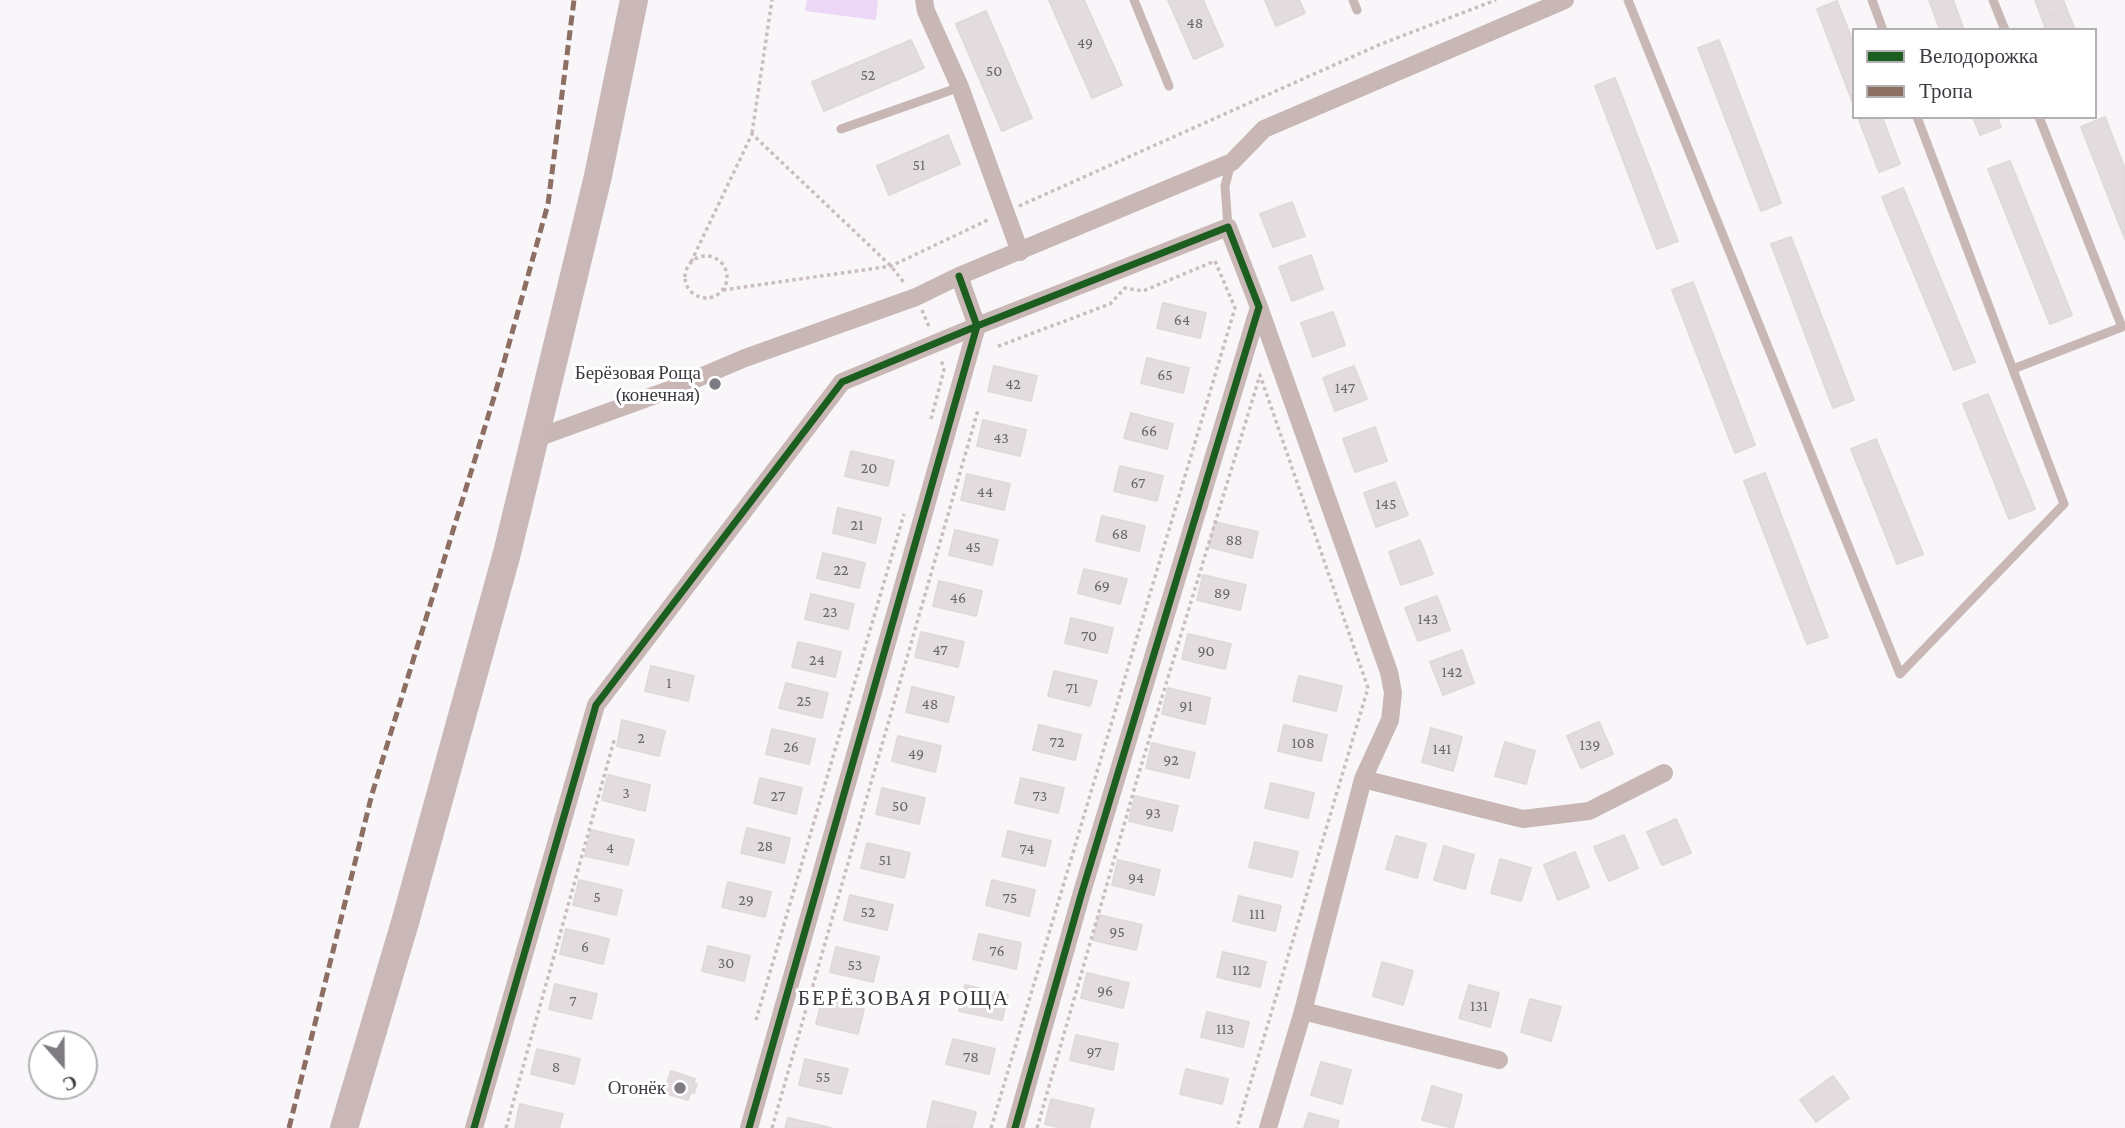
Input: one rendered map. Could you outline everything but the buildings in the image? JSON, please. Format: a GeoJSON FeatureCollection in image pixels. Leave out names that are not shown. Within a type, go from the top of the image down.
{"type":"FeatureCollection","features":[{"type":"Feature","properties":{"kind":"main road"},"geometry":{"type":"LineString","coordinates":[[344,1128],[406,919],[507,552],[598,176],[634,0]]}},
{"type":"Feature","properties":{"kind":"street"},"geometry":{"type":"LineString","coordinates":[[924,0],[926,11],[960,86],[1020,252]]}},
{"type":"Feature","properties":{"kind":"street"},"geometry":{"type":"LineString","coordinates":[[534,439],[672,389],[745,358],[916,298],[959,276],[1232,162],[1264,129],[1565,0]]}},
{"type":"Feature","properties":{"kind":"street"},"geometry":{"type":"LineString","coordinates":[[474,1128],[596,705],[842,382],[1228,227],[1392,682],[1390,720],[1363,779],[1303,1011],[1268,1128]]}},
{"type":"Feature","properties":{"kind":"street"},"geometry":{"type":"LineString","coordinates":[[749,1128],[978,326],[959,276]]}},
{"type":"Feature","properties":{"kind":"street"},"geometry":{"type":"LineString","coordinates":[[1015,1128],[1082,892],[1259,307]]}},
{"type":"Feature","properties":{"kind":"street"},"geometry":{"type":"LineString","coordinates":[[1363,779],[1523,819],[1589,811],[1664,773]]}},
{"type":"Feature","properties":{"kind":"street"},"geometry":{"type":"LineString","coordinates":[[1303,1011],[1499,1060]]}},
{"type":"Feature","properties":{"kind":"lane"},"geometry":{"type":"LineString","coordinates":[[1134,0],[1169,86]]}},
{"type":"Feature","properties":{"kind":"lane"},"geometry":{"type":"LineString","coordinates":[[1353,0],[1357,10]]}},
{"type":"Feature","properties":{"kind":"lane"},"geometry":{"type":"LineString","coordinates":[[1628,0],[1900,674],[2064,504],[1918,119]]}},
{"type":"Feature","properties":{"kind":"lane"},"geometry":{"type":"LineString","coordinates":[[1872,0],[1882,28]]}},
{"type":"Feature","properties":{"kind":"lane"},"geometry":{"type":"LineString","coordinates":[[1993,0],[2004,28]]}},
{"type":"Feature","properties":{"kind":"lane"},"geometry":{"type":"LineString","coordinates":[[841,129],[960,86]]}},
{"type":"Feature","properties":{"kind":"lane"},"geometry":{"type":"LineString","coordinates":[[2013,369],[2122,327],[2040,119]]}},
{"type":"Feature","properties":{"kind":"lane"},"geometry":{"type":"LineString","coordinates":[[1228,227],[1225,186],[1232,162]]}},
{"type":"Feature","properties":{"kind":"path"},"geometry":{"type":"LineString","coordinates":[[772,0],[752,134],[685,274],[687,288],[703,298],[710,298],[723,290],[891,266],[1006,211],[1381,44],[1496,0]]}},
{"type":"Feature","properties":{"kind":"path"},"geometry":{"type":"LineString","coordinates":[[752,134],[891,266],[916,298],[937,343],[944,370],[928,430]]}},
{"type":"Feature","properties":{"kind":"path"},"geometry":{"type":"LineString","coordinates":[[691,262],[704,256],[718,259],[723,264],[727,277],[723,290]]}},
{"type":"Feature","properties":{"kind":"path"},"geometry":{"type":"LineString","coordinates":[[991,1128],[1235,308],[1215,261],[1143,291],[1125,288],[1110,304],[996,347]]}},
{"type":"Feature","properties":{"kind":"path"},"geometry":{"type":"LineString","coordinates":[[1037,1128],[1138,776],[1260,375],[1368,688],[1237,1128]]}},
{"type":"Feature","properties":{"kind":"path"},"geometry":{"type":"LineString","coordinates":[[772,1128],[978,410]]}},
{"type":"Feature","properties":{"kind":"path"},"geometry":{"type":"LineString","coordinates":[[756,1020],[906,507]]}},
{"type":"Feature","properties":{"kind":"path"},"geometry":{"type":"LineString","coordinates":[[506,1128],[615,737]]}},
{"type":"Feature","properties":{"kind":"shaded area"},"geometry":{"type":"Polygon","coordinates":[[[807,0],[878,0],[876,20],[805,11],[807,0]]]}},
{"type":"Feature","properties":{"kind":"marked path"},"geometry":{"type":"LineString","coordinates":[[289,1128],[372,794],[495,394],[548,204],[574,0]]}},
{"type":"Feature","properties":{"kind":"cycle path"},"geometry":{"type":"LineString","coordinates":[[749,1128],[977,326],[1228,227],[1259,307],[1082,892],[1015,1128]]}},
{"type":"Feature","properties":{"kind":"cycle path"},"geometry":{"type":"LineString","coordinates":[[474,1128],[596,705],[842,382],[977,326],[959,276]]}},
{"type":"Feature","properties":{"kind":"place","name":"Берёзовая Роща (конечная)"},"geometry":{"type":"Point","coordinates":[715,384]}},
{"type":"Feature","properties":{"kind":"place","name":"Огонёк"},"geometry":{"type":"Point","coordinates":[680,1088]}},
{"type":"Feature","properties":{"kind":"district","name":"БЕРЁЗОВАЯ РОЩА"},"geometry":{"type":"Point","coordinates":[904,999]}}]}
